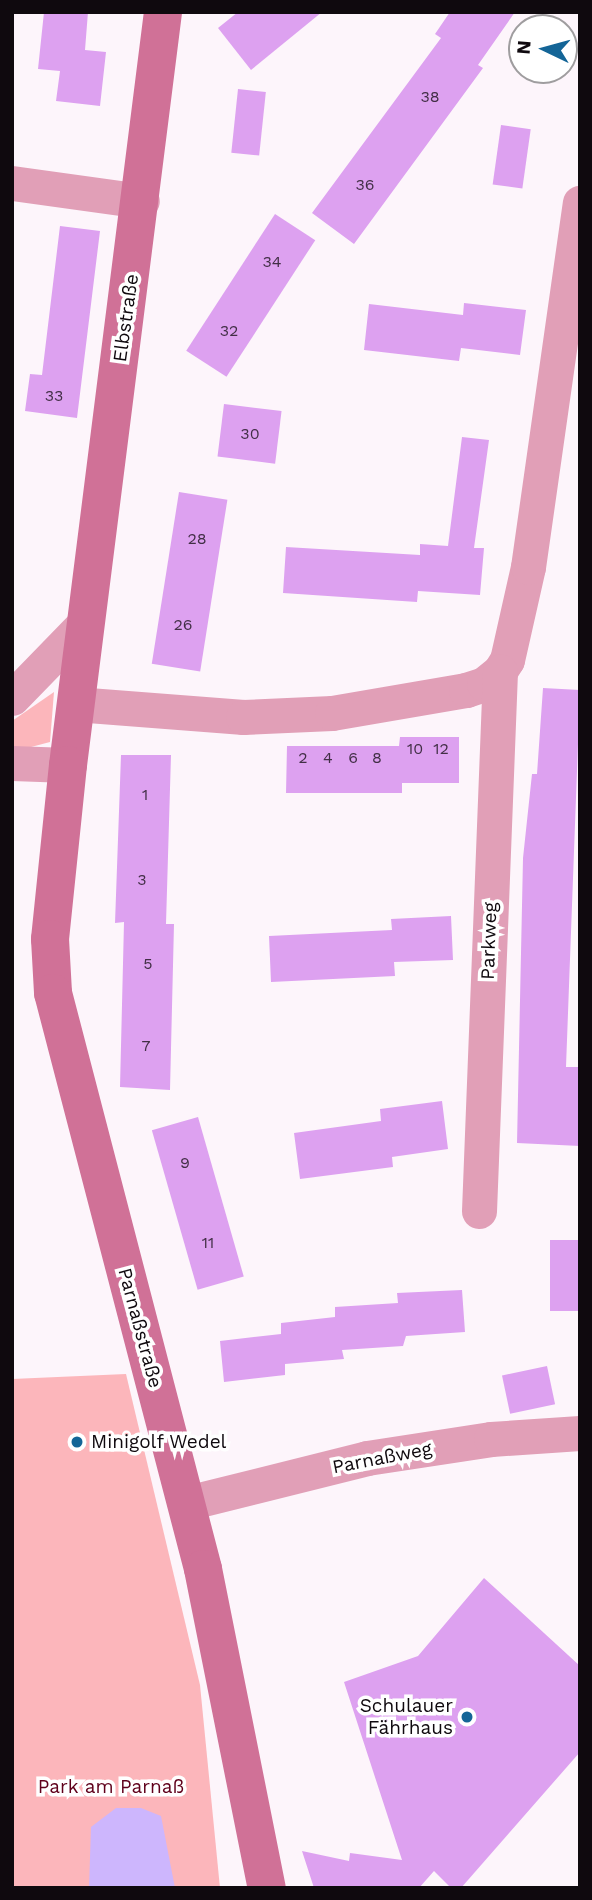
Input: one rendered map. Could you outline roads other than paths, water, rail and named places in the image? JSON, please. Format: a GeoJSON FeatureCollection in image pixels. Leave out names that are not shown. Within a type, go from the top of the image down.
{"type":"FeatureCollection","features":[{"type":"Feature","properties":{"kind":"street","name":"Elbstraße"},"geometry":{"type":"LineString","coordinates":[[68,765],[142,201],[163,12]]}},
{"type":"Feature","properties":{"kind":"street"},"geometry":{"type":"LineString","coordinates":[[12,183],[142,201]]}},
{"type":"Feature","properties":{"kind":"street","name":"Parkweg"},"geometry":{"type":"LineString","coordinates":[[479,1211],[500,671],[507,660],[528,566],[580,203]]}},
{"type":"Feature","properties":{"kind":"street"},"geometry":{"type":"LineString","coordinates":[[12,698],[86,622]]}},
{"type":"Feature","properties":{"kind":"street"},"geometry":{"type":"LineString","coordinates":[[75,704],[243,717],[332,713],[466,690],[500,671]]}},
{"type":"Feature","properties":{"kind":"street"},"geometry":{"type":"LineString","coordinates":[[12,763],[68,765]]}},
{"type":"Feature","properties":{"kind":"street","name":"Parnaßstraße"},"geometry":{"type":"LineString","coordinates":[[68,765],[50,939],[53,993],[187,1503],[267,1888]]}},
{"type":"Feature","properties":{"kind":"street","name":"Parnaßweg"},"geometry":{"type":"LineString","coordinates":[[187,1503],[367,1458],[491,1438],[580,1433]]}},
{"type":"Feature","properties":{"kind":"place","name":"Minigolf Wedel"},"geometry":{"type":"Point","coordinates":[77,1442]}},
{"type":"Feature","properties":{"kind":"place","name":"Schulauer Fährhaus"},"geometry":{"type":"Point","coordinates":[467,1717]}},
{"type":"Feature","properties":{"kind":"park label","name":"Park am Parnaß"},"geometry":{"type":"Point","coordinates":[111,1787]}}]}
